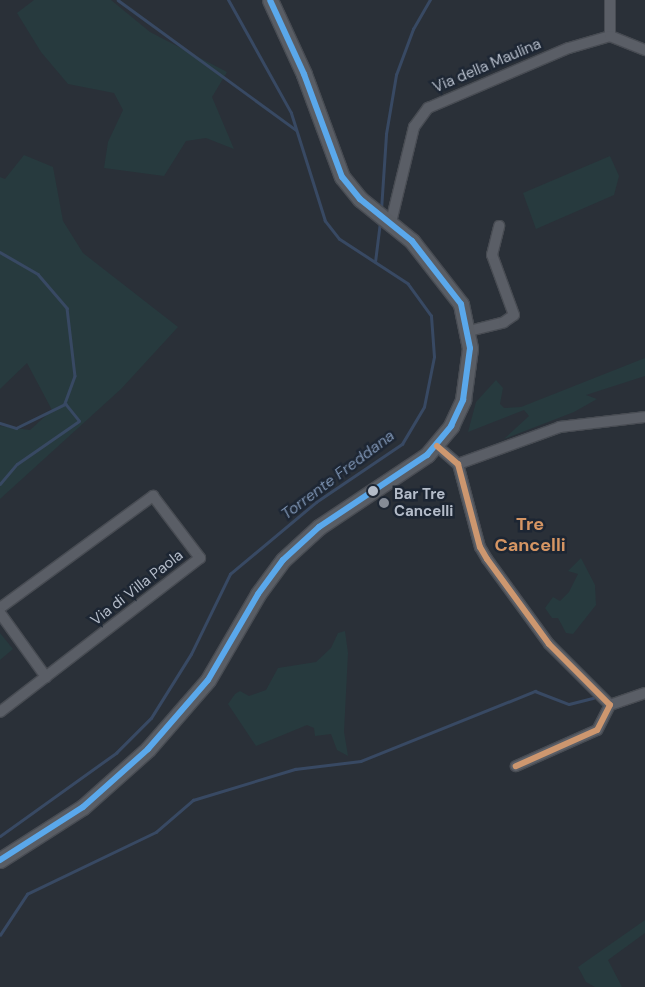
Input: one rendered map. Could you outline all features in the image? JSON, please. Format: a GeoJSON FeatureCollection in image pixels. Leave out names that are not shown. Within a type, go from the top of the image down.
{"type":"FeatureCollection","features":[{"type":"Feature","properties":{"kind":"main road"},"geometry":{"type":"LineString","coordinates":[[1,860],[83,807],[148,749],[208,680],[258,594],[305,538],[416,464],[437,446],[463,400],[470,370],[469,331],[461,304],[446,279],[391,222],[377,213],[353,192],[333,162],[304,74],[270,0]]}},
{"type":"Feature","properties":{"kind":"street"},"geometry":{"type":"LineString","coordinates":[[610,0],[610,36],[645,50]]}},
{"type":"Feature","properties":{"kind":"street","name":"Via della Maulina"},"geometry":{"type":"LineString","coordinates":[[391,222],[414,127],[428,108],[569,48],[610,36]]}},
{"type":"Feature","properties":{"kind":"street"},"geometry":{"type":"LineString","coordinates":[[469,331],[504,322],[514,314],[492,255],[499,226]]}},
{"type":"Feature","properties":{"kind":"street"},"geometry":{"type":"LineString","coordinates":[[458,464],[560,427],[645,418]]}},
{"type":"Feature","properties":{"kind":"street"},"geometry":{"type":"LineString","coordinates":[[437,446],[458,464],[480,547],[549,644],[610,704]]}},
{"type":"Feature","properties":{"kind":"street","name":"Via di Villa Paola"},"geometry":{"type":"LineString","coordinates":[[0,608],[153,496],[200,558],[0,712]]}},
{"type":"Feature","properties":{"kind":"street"},"geometry":{"type":"LineString","coordinates":[[0,613],[46,677]]}},
{"type":"Feature","properties":{"kind":"street"},"geometry":{"type":"LineString","coordinates":[[516,766],[597,730],[610,704],[645,693]]}},
{"type":"Feature","properties":{"kind":"green space"},"geometry":{"type":"Polygon","coordinates":[[[34,0],[111,0],[150,32],[227,72],[212,97],[234,149],[206,138],[186,141],[164,176],[104,168],[108,142],[123,110],[114,93],[68,84],[41,52],[17,13],[34,0]]]}},
{"type":"Feature","properties":{"kind":"green space"},"geometry":{"type":"Polygon","coordinates":[[[24,155],[53,167],[63,221],[83,253],[178,327],[121,389],[0,499],[0,426],[30,430],[52,410],[27,363],[0,389],[0,177],[5,179],[24,155]]]}},
{"type":"Feature","properties":{"kind":"green space"},"geometry":{"type":"Polygon","coordinates":[[[610,156],[619,176],[614,195],[536,229],[523,193],[610,156]]]}},
{"type":"Feature","properties":{"kind":"green space"},"geometry":{"type":"Polygon","coordinates":[[[645,358],[645,376],[586,395],[597,399],[574,412],[504,439],[529,416],[524,410],[468,432],[476,402],[496,380],[503,388],[500,404],[504,408],[521,407],[645,358]]]}},
{"type":"Feature","properties":{"kind":"green space"},"geometry":{"type":"Polygon","coordinates":[[[581,558],[595,585],[596,605],[573,634],[566,633],[558,618],[552,618],[545,608],[553,597],[560,601],[569,592],[578,574],[568,571],[581,558]]]}},
{"type":"Feature","properties":{"kind":"green space"},"geometry":{"type":"Polygon","coordinates":[[[345,631],[348,653],[344,732],[348,756],[337,750],[331,734],[315,736],[314,728],[307,725],[256,746],[228,704],[235,694],[240,691],[249,696],[266,690],[278,668],[316,662],[331,648],[338,633],[345,631]]]}},
{"type":"Feature","properties":{"kind":"green space"},"geometry":{"type":"Polygon","coordinates":[[[0,633],[13,649],[0,660],[0,633]]]}},
{"type":"Feature","properties":{"kind":"green space"},"geometry":{"type":"Polygon","coordinates":[[[645,920],[645,933],[608,960],[622,987],[595,987],[586,982],[578,967],[645,920]]]}},
{"type":"Feature","properties":{"kind":"waterway"},"geometry":{"type":"LineString","coordinates":[[118,0],[296,130]]}},
{"type":"Feature","properties":{"kind":"waterway","name":"Torrente Freddana"},"geometry":{"type":"LineString","coordinates":[[0,836],[116,753],[151,718],[191,654],[230,574],[316,502],[402,444],[424,407],[434,357],[431,316],[408,284],[339,239],[325,221],[291,113],[228,0]]}},
{"type":"Feature","properties":{"kind":"waterway"},"geometry":{"type":"LineString","coordinates":[[381,210],[386,134],[396,75],[413,29],[430,0]]}},
{"type":"Feature","properties":{"kind":"waterway"},"geometry":{"type":"LineString","coordinates":[[375,262],[380,222]]}},
{"type":"Feature","properties":{"kind":"waterway"},"geometry":{"type":"LineString","coordinates":[[0,252],[38,274],[67,308],[75,376],[65,404]]}},
{"type":"Feature","properties":{"kind":"waterway"},"geometry":{"type":"LineString","coordinates":[[0,423],[16,428],[65,404]]}},
{"type":"Feature","properties":{"kind":"waterway"},"geometry":{"type":"LineString","coordinates":[[0,484],[17,464],[79,421],[65,404]]}},
{"type":"Feature","properties":{"kind":"waterway"},"geometry":{"type":"LineString","coordinates":[[0,935],[27,894],[156,832],[193,800],[295,769],[361,761],[535,691],[569,704],[593,698]]}},
{"type":"Feature","properties":{"kind":"transit line"},"geometry":{"type":"LineString","coordinates":[[0,860],[83,807],[148,749],[208,680],[258,594],[283,560],[319,527],[427,455],[451,426],[463,400],[470,348],[461,304],[412,241],[360,199],[342,177],[304,74],[270,0]]}},
{"type":"Feature","properties":{"kind":"transit line"},"geometry":{"type":"LineString","coordinates":[[437,446],[458,464],[480,547],[487,559],[549,644],[610,705],[597,730],[516,766]]}},
{"type":"Feature","properties":{"kind":"place","name":"Bar Tre Cancelli"},"geometry":{"type":"Point","coordinates":[384,503]}},
{"type":"Feature","properties":{"kind":"district","name":"Tre Cancelli"},"geometry":{"type":"Point","coordinates":[530,535]}}]}
